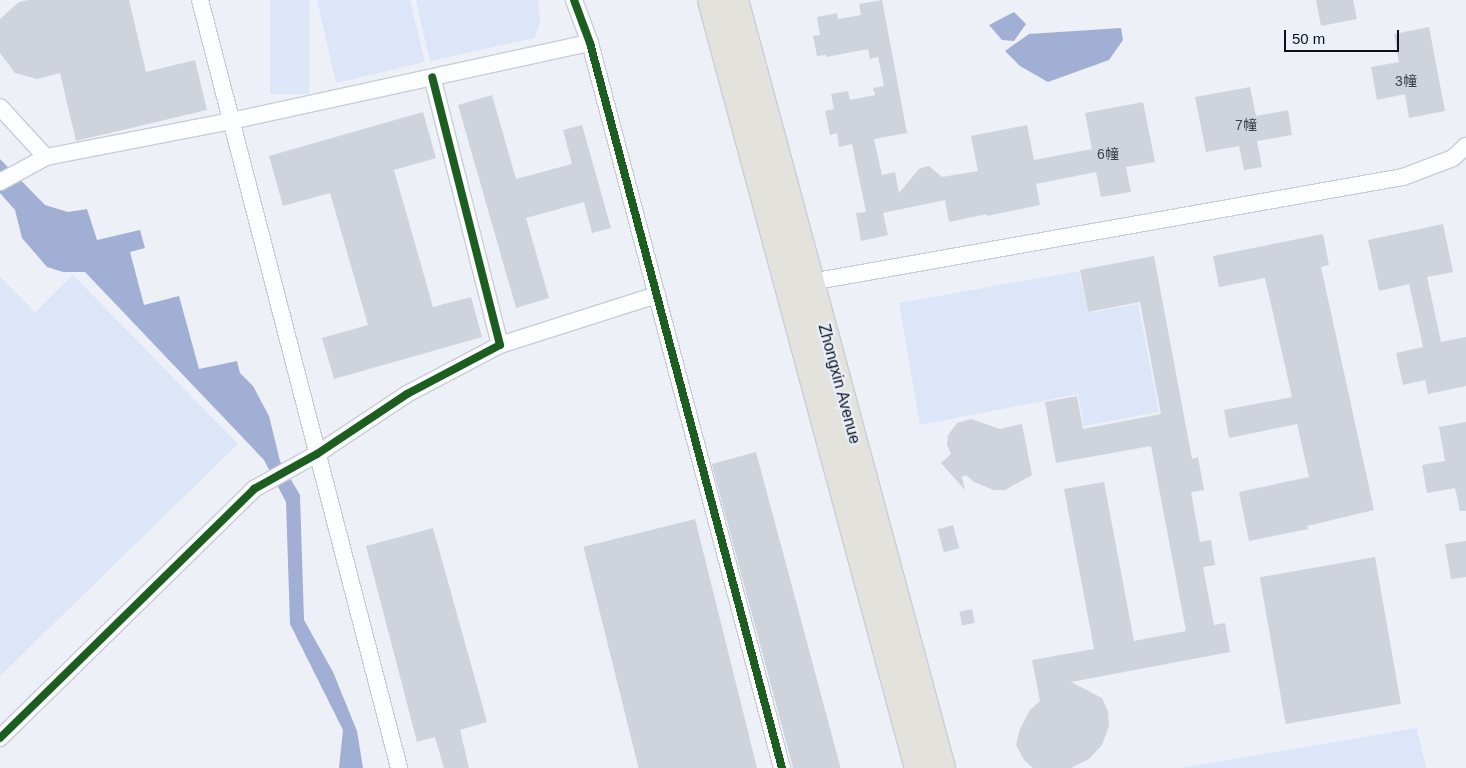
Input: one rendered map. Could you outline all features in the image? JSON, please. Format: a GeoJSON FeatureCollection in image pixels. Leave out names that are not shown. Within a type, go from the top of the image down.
{"type":"FeatureCollection","features":[{"type":"Feature","properties":{"kind":"main road","name":"Zhongxin Avenue"},"geometry":{"type":"LineString","coordinates":[[711,0],[918,768]]}},
{"type":"Feature","properties":{"kind":"main road","name":"Zhongxin Avenue"},"geometry":{"type":"LineString","coordinates":[[735,0],[942,768]]}},
{"type":"Feature","properties":{"kind":"street"},"geometry":{"type":"LineString","coordinates":[[200,0],[399,768]]}},
{"type":"Feature","properties":{"kind":"street"},"geometry":{"type":"LineString","coordinates":[[574,0],[590,43],[782,768]]}},
{"type":"Feature","properties":{"kind":"street"},"geometry":{"type":"LineString","coordinates":[[0,182],[41,160],[590,43]]}},
{"type":"Feature","properties":{"kind":"street"},"geometry":{"type":"LineString","coordinates":[[432,77],[500,345]]}},
{"type":"Feature","properties":{"kind":"street"},"geometry":{"type":"LineString","coordinates":[[0,107],[41,160]]}},
{"type":"Feature","properties":{"kind":"street"},"geometry":{"type":"LineString","coordinates":[[811,282],[1403,177],[1452,158],[1466,146]]}},
{"type":"Feature","properties":{"kind":"street"},"geometry":{"type":"LineString","coordinates":[[0,738],[254,489],[317,454],[407,394],[500,345],[657,295]]}},
{"type":"Feature","properties":{"kind":"shaded area"},"geometry":{"type":"Polygon","coordinates":[[[270,0],[309,0],[309,94],[270,94],[270,0]]]}},
{"type":"Feature","properties":{"kind":"shaded area"},"geometry":{"type":"Polygon","coordinates":[[[317,0],[410,0],[425,62],[336,83],[317,0]]]}},
{"type":"Feature","properties":{"kind":"shaded area"},"geometry":{"type":"Polygon","coordinates":[[[416,0],[538,0],[540,23],[534,38],[430,61],[416,0]]]}},
{"type":"Feature","properties":{"kind":"shaded area"},"geometry":{"type":"Polygon","coordinates":[[[1079,271],[1088,313],[1138,304],[1159,412],[1084,426],[1078,394],[920,425],[899,303],[1079,271]]]}},
{"type":"Feature","properties":{"kind":"shaded area"},"geometry":{"type":"Polygon","coordinates":[[[73,275],[238,444],[0,676],[0,277],[35,312],[73,275]]]}},
{"type":"Feature","properties":{"kind":"shaded area"},"geometry":{"type":"Polygon","coordinates":[[[1417,728],[1426,768],[1180,768],[1417,728]]]}},
{"type":"Feature","properties":{"kind":"water"},"geometry":{"type":"Polygon","coordinates":[[[1014,12],[1026,24],[1014,41],[1002,40],[989,25],[1014,12]]]}},
{"type":"Feature","properties":{"kind":"water"},"geometry":{"type":"Polygon","coordinates":[[[1121,28],[1123,40],[1109,60],[1048,82],[1020,66],[1005,51],[1029,34],[1121,28]]]}},
{"type":"Feature","properties":{"kind":"water"},"geometry":{"type":"Polygon","coordinates":[[[0,159],[45,205],[68,212],[87,209],[97,240],[140,230],[145,248],[130,252],[144,305],[179,296],[199,369],[237,361],[240,373],[253,386],[269,416],[280,461],[300,495],[304,620],[333,672],[357,731],[363,768],[339,768],[343,730],[290,624],[286,502],[264,460],[85,272],[63,272],[47,267],[22,238],[15,210],[0,193],[0,159]]]}},
{"type":"Feature","properties":{"kind":"building"},"geometry":{"type":"Polygon","coordinates":[[[28,0],[129,0],[146,72],[195,60],[207,110],[76,141],[60,73],[37,79],[15,73],[0,53],[0,19],[19,2],[28,0]]]}},
{"type":"Feature","properties":{"kind":"building"},"geometry":{"type":"Polygon","coordinates":[[[882,0],[907,133],[874,139],[882,175],[895,172],[899,193],[919,169],[925,167],[929,166],[942,177],[978,171],[971,136],[1027,125],[1034,160],[1092,149],[1085,113],[1143,102],[1155,162],[1126,167],[1131,192],[1101,197],[1096,172],[1036,184],[1040,205],[987,216],[987,214],[949,222],[945,200],[883,213],[888,235],[861,241],[856,213],[866,212],[852,144],[839,147],[837,133],[830,135],[825,111],[834,109],[831,94],[848,91],[850,100],[875,95],[873,88],[884,86],[878,57],[870,59],[868,49],[826,57],[826,55],[817,56],[813,36],[820,35],[817,17],[837,13],[838,19],[861,15],[859,4],[882,0]]]}},
{"type":"Feature","properties":{"kind":"building"},"geometry":{"type":"Polygon","coordinates":[[[1316,0],[1353,0],[1357,19],[1321,26],[1316,0]]]}},
{"type":"Feature","properties":{"kind":"building"},"geometry":{"type":"Polygon","coordinates":[[[1429,27],[1445,111],[1409,118],[1405,94],[1377,100],[1371,67],[1399,62],[1394,34],[1429,27]]]}},
{"type":"Feature","properties":{"kind":"building"},"geometry":{"type":"Polygon","coordinates":[[[1250,87],[1256,116],[1288,110],[1292,135],[1257,141],[1262,167],[1244,170],[1239,146],[1206,152],[1195,97],[1250,87]]]}},
{"type":"Feature","properties":{"kind":"building"},"geometry":{"type":"Polygon","coordinates":[[[492,95],[516,179],[572,164],[563,130],[582,125],[611,228],[592,233],[584,202],[526,218],[549,298],[516,308],[458,105],[492,95]]]}},
{"type":"Feature","properties":{"kind":"building"},"geometry":{"type":"Polygon","coordinates":[[[423,112],[436,158],[394,170],[433,307],[471,297],[482,337],[334,379],[322,338],[368,325],[330,193],[283,206],[269,156],[423,112]]]}},
{"type":"Feature","properties":{"kind":"building"},"geometry":{"type":"Polygon","coordinates":[[[1443,224],[1453,272],[1427,277],[1441,342],[1466,337],[1466,386],[1428,394],[1425,380],[1403,385],[1396,353],[1423,347],[1409,284],[1379,291],[1368,240],[1443,224]]]}},
{"type":"Feature","properties":{"kind":"building"},"geometry":{"type":"Polygon","coordinates":[[[1323,234],[1329,265],[1321,267],[1374,510],[1307,526],[1308,529],[1249,541],[1239,492],[1309,477],[1297,424],[1229,438],[1224,410],[1292,397],[1265,278],[1219,287],[1213,256],[1323,234]]]}},
{"type":"Feature","properties":{"kind":"building"},"geometry":{"type":"Polygon","coordinates":[[[1154,256],[1192,459],[1198,457],[1204,490],[1191,492],[1200,542],[1211,540],[1215,565],[1203,567],[1214,625],[1225,623],[1230,652],[1071,682],[1102,698],[1108,711],[1109,726],[1102,745],[1089,759],[1071,768],[1033,768],[1024,760],[1016,745],[1020,729],[1030,710],[1040,701],[1032,660],[1094,649],[1064,489],[1104,482],[1134,641],[1186,631],[1151,446],[1056,463],[1045,402],[1077,396],[1083,429],[1161,414],[1140,302],[1088,312],[1080,270],[1154,256]]]}},
{"type":"Feature","properties":{"kind":"building"},"geometry":{"type":"Polygon","coordinates":[[[971,419],[1000,429],[1022,424],[1032,475],[1005,490],[994,490],[974,482],[966,475],[962,477],[965,490],[941,463],[951,454],[947,445],[948,435],[957,423],[971,419]]]}},
{"type":"Feature","properties":{"kind":"building"},"geometry":{"type":"Polygon","coordinates":[[[1466,422],[1466,511],[1460,511],[1455,488],[1427,493],[1422,465],[1445,461],[1439,427],[1466,422]]]}},
{"type":"Feature","properties":{"kind":"building"},"geometry":{"type":"Polygon","coordinates":[[[756,452],[841,768],[793,768],[712,464],[756,452]]]}},
{"type":"Feature","properties":{"kind":"building"},"geometry":{"type":"Polygon","coordinates":[[[695,519],[757,768],[639,768],[583,547],[695,519]]]}},
{"type":"Feature","properties":{"kind":"building"},"geometry":{"type":"Polygon","coordinates":[[[953,525],[959,548],[944,552],[938,529],[953,525]]]}},
{"type":"Feature","properties":{"kind":"building"},"geometry":{"type":"Polygon","coordinates":[[[433,528],[487,722],[460,730],[469,768],[444,768],[435,737],[417,742],[366,546],[433,528]]]}},
{"type":"Feature","properties":{"kind":"building"},"geometry":{"type":"Polygon","coordinates":[[[1466,541],[1466,577],[1451,579],[1445,544],[1466,541]]]}},
{"type":"Feature","properties":{"kind":"building"},"geometry":{"type":"Polygon","coordinates":[[[1375,557],[1401,704],[1286,724],[1260,577],[1375,557]]]}},
{"type":"Feature","properties":{"kind":"building"},"geometry":{"type":"Polygon","coordinates":[[[972,609],[975,623],[962,625],[959,612],[972,609]]]}},
{"type":"Feature","properties":{"kind":"cycle path"},"geometry":{"type":"LineString","coordinates":[[574,0],[590,43],[782,768]]}},
{"type":"Feature","properties":{"kind":"cycle path"},"geometry":{"type":"LineString","coordinates":[[0,738],[254,489],[317,454],[407,394],[500,345],[432,77]]}}]}
